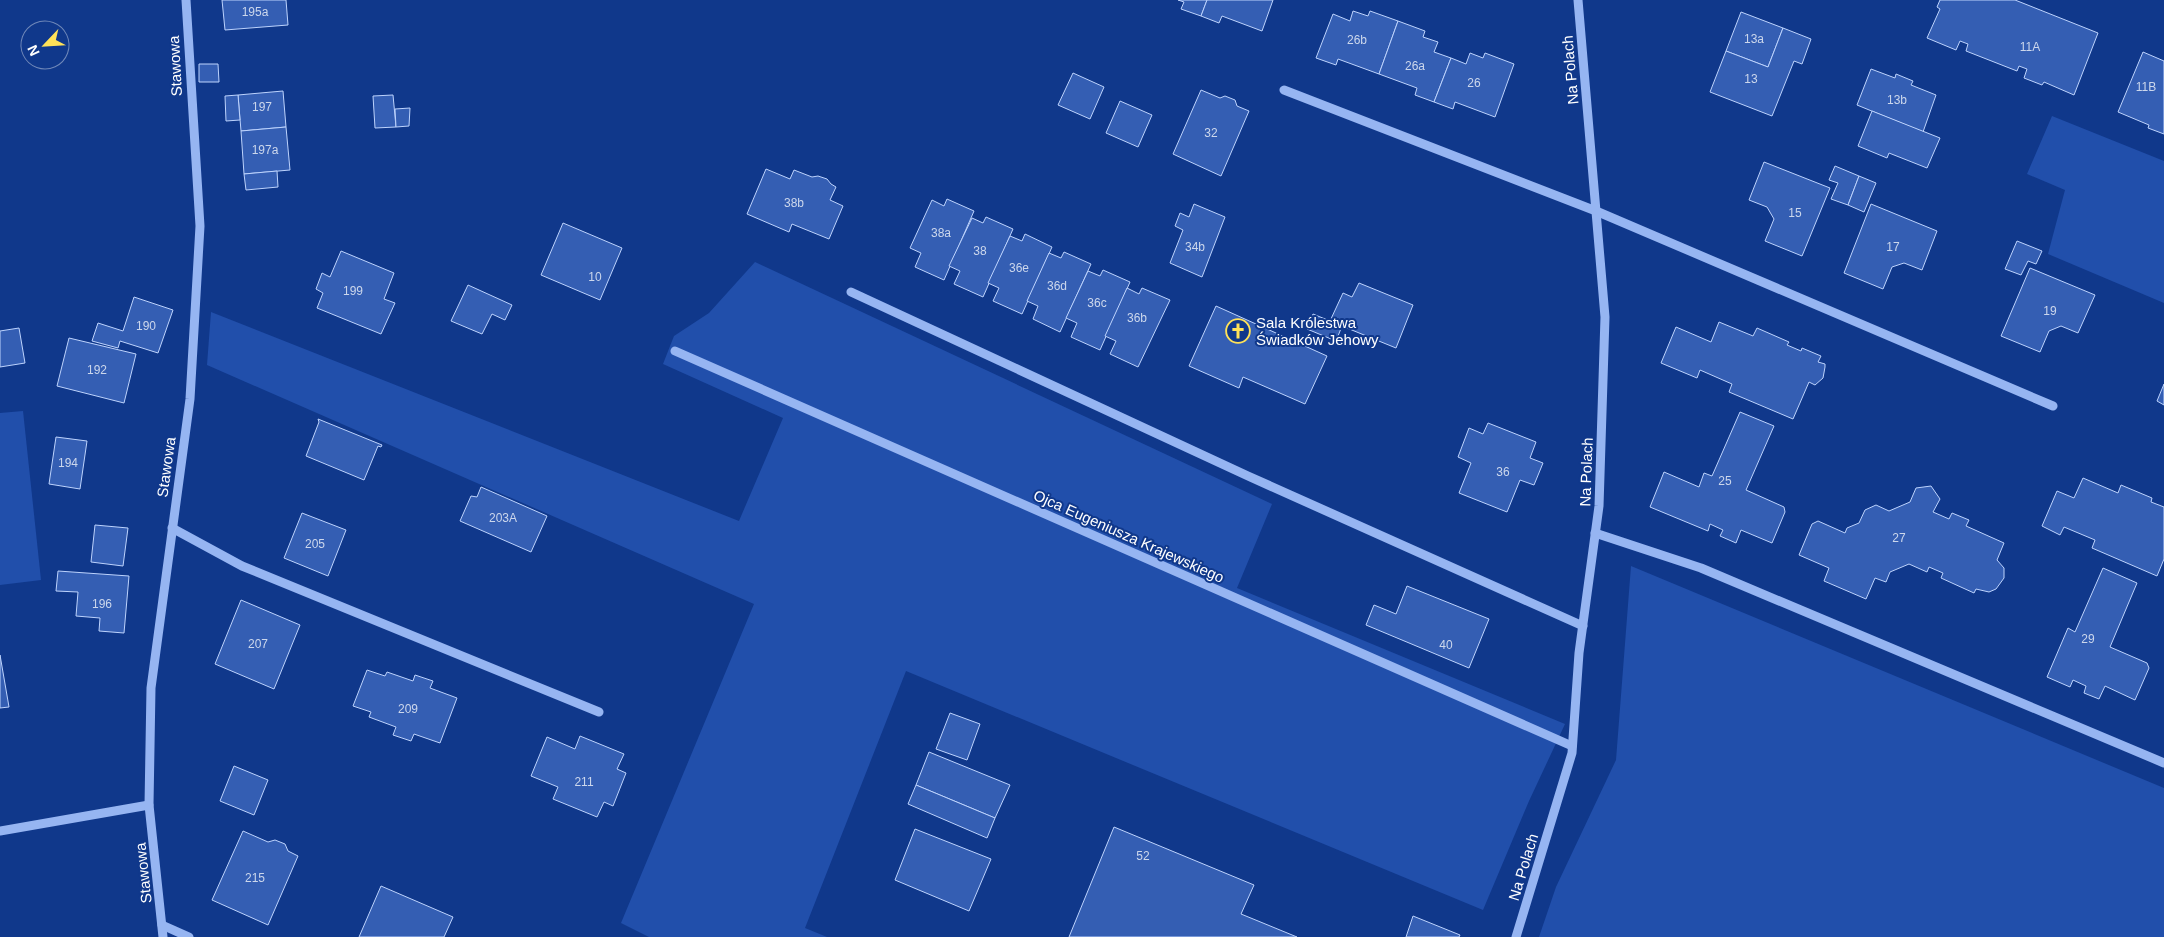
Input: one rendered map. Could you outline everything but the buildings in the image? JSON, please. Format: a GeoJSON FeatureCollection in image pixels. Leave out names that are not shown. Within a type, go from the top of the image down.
{"type":"FeatureCollection","features":[{"type":"Feature","properties":{"kind":"street","name":"Stawowa"},"geometry":{"type":"LineString","coordinates":[[163,937],[149,805],[151,688],[190,399],[200,226],[186,0]]}},
{"type":"Feature","properties":{"kind":"street","name":"Na Polach"},"geometry":{"type":"LineString","coordinates":[[1516,937],[1572,753],[1579,652],[1599,506],[1605,318],[1578,0]]}},
{"type":"Feature","properties":{"kind":"street"},"geometry":{"type":"LineString","coordinates":[[1284,90],[1596,210],[2053,406]]}},
{"type":"Feature","properties":{"kind":"street"},"geometry":{"type":"LineString","coordinates":[[851,292],[1248,476],[1583,626]]}},
{"type":"Feature","properties":{"kind":"street","name":"Ojca Eugeniusza Krajewskiego"},"geometry":{"type":"LineString","coordinates":[[675,351],[1572,746]]}},
{"type":"Feature","properties":{"kind":"street"},"geometry":{"type":"LineString","coordinates":[[172,528],[242,566],[599,712]]}},
{"type":"Feature","properties":{"kind":"street"},"geometry":{"type":"LineString","coordinates":[[1595,533],[1700,568],[2164,763]]}},
{"type":"Feature","properties":{"kind":"street"},"geometry":{"type":"LineString","coordinates":[[0,831],[149,805]]}},
{"type":"Feature","properties":{"kind":"street"},"geometry":{"type":"LineString","coordinates":[[162,925],[189,937]]}},
{"type":"Feature","properties":{"kind":"shaded area"},"geometry":{"type":"Polygon","coordinates":[[[2052,116],[2164,161],[2164,303],[2048,254],[2065,190],[2027,174],[2052,116]]]}},
{"type":"Feature","properties":{"kind":"shaded area"},"geometry":{"type":"Polygon","coordinates":[[[755,262],[1272,504],[1237,588],[1565,724],[1529,801],[1483,910],[906,671],[805,928],[827,937],[649,937],[621,923],[754,604],[207,365],[211,312],[739,521],[783,418],[663,364],[674,336],[709,313],[755,262]]]}},
{"type":"Feature","properties":{"kind":"shaded area"},"geometry":{"type":"Polygon","coordinates":[[[23,411],[41,580],[0,585],[0,413],[23,411]]]}},
{"type":"Feature","properties":{"kind":"shaded area"},"geometry":{"type":"Polygon","coordinates":[[[1631,566],[2164,788],[2164,937],[1539,937],[1556,887],[1616,760],[1631,566]]]}},
{"type":"Feature","properties":{"kind":"place","name":"Sala Królestwa Świadków Jehowy"},"geometry":{"type":"Point","coordinates":[1238,331]}}]}
